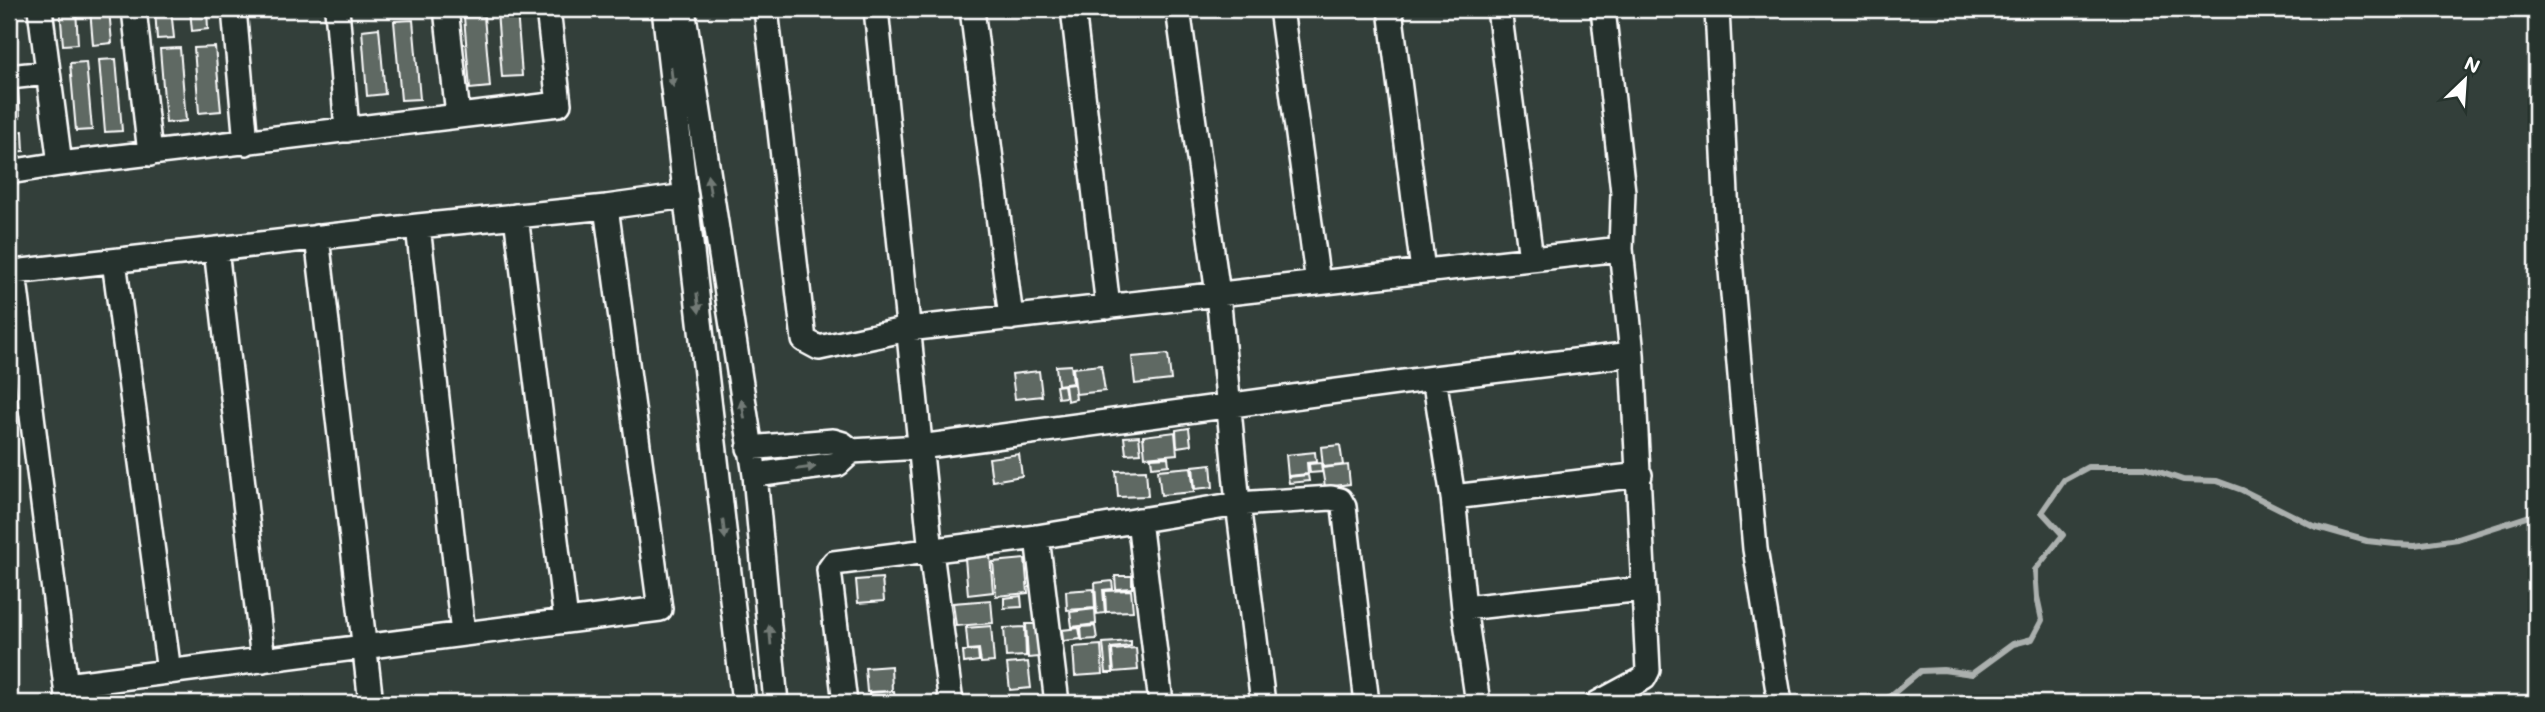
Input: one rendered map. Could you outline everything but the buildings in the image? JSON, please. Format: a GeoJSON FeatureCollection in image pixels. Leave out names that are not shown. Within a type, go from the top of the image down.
{"type":"FeatureCollection","features":[{"type":"Feature","properties":{"kind":"street"},"geometry":{"type":"LineString","coordinates":[[40,9],[60,163]]}},
{"type":"Feature","properties":{"kind":"street"},"geometry":{"type":"LineString","coordinates":[[134,9],[150,154]]}},
{"type":"Feature","properties":{"kind":"street"},"geometry":{"type":"LineString","coordinates":[[234,9],[246,143]]}},
{"type":"Feature","properties":{"kind":"street"},"geometry":{"type":"LineString","coordinates":[[337,9],[347,130]]}},
{"type":"Feature","properties":{"kind":"street"},"geometry":{"type":"LineString","coordinates":[[446,9],[458,115]]}},
{"type":"Feature","properties":{"kind":"street"},"geometry":{"type":"LineString","coordinates":[[9,172],[60,163],[559,104],[548,9]]}},
{"type":"Feature","properties":{"kind":"street"},"geometry":{"type":"LineString","coordinates":[[664,9],[744,703]]}},
{"type":"Feature","properties":{"kind":"street"},"geometry":{"type":"LineString","coordinates":[[683,9],[755,475],[776,703]]}},
{"type":"Feature","properties":{"kind":"street"},"geometry":{"type":"LineString","coordinates":[[766,9],[804,341],[819,348],[908,329],[1621,250]]}},
{"type":"Feature","properties":{"kind":"street"},"geometry":{"type":"LineString","coordinates":[[876,9],[931,552],[951,703]]}},
{"type":"Feature","properties":{"kind":"street"},"geometry":{"type":"LineString","coordinates":[[972,9],[1011,318]]}},
{"type":"Feature","properties":{"kind":"street"},"geometry":{"type":"LineString","coordinates":[[1073,9],[1108,307]]}},
{"type":"Feature","properties":{"kind":"street"},"geometry":{"type":"LineString","coordinates":[[1178,9],[1219,294],[1238,504],[1263,703]]}},
{"type":"Feature","properties":{"kind":"street"},"geometry":{"type":"LineString","coordinates":[[1281,9],[1318,283]]}},
{"type":"Feature","properties":{"kind":"street"},"geometry":{"type":"LineString","coordinates":[[1390,9],[1423,271]]}},
{"type":"Feature","properties":{"kind":"street"},"geometry":{"type":"LineString","coordinates":[[1499,9],[1531,259]]}},
{"type":"Feature","properties":{"kind":"street"},"geometry":{"type":"LineString","coordinates":[[1598,703],[1644,678],[1648,670],[1640,475],[1632,354],[1621,250],[1623,192],[1603,9]]}},
{"type":"Feature","properties":{"kind":"street"},"geometry":{"type":"LineString","coordinates":[[1717,9],[1728,236],[1755,548],[1780,699]]}},
{"type":"Feature","properties":{"kind":"street"},"geometry":{"type":"LineString","coordinates":[[9,76],[47,72]]}},
{"type":"Feature","properties":{"kind":"street"},"geometry":{"type":"LineString","coordinates":[[606,207],[660,610],[169,671],[67,694],[14,272],[606,207],[686,195]]}},
{"type":"Feature","properties":{"kind":"street"},"geometry":{"type":"LineString","coordinates":[[516,216],[566,621]]}},
{"type":"Feature","properties":{"kind":"street"},"geometry":{"type":"LineString","coordinates":[[418,226],[463,634]]}},
{"type":"Feature","properties":{"kind":"street"},"geometry":{"type":"LineString","coordinates":[[317,237],[372,703]]}},
{"type":"Feature","properties":{"kind":"street"},"geometry":{"type":"LineString","coordinates":[[216,249],[263,660]]}},
{"type":"Feature","properties":{"kind":"street"},"geometry":{"type":"LineString","coordinates":[[114,261],[169,671]]}},
{"type":"Feature","properties":{"kind":"street"},"geometry":{"type":"LineString","coordinates":[[755,475],[838,464],[852,451],[920,447],[1632,354]]}},
{"type":"Feature","properties":{"kind":"street"},"geometry":{"type":"LineString","coordinates":[[1434,378],[1453,497],[1464,608],[1478,703]]}},
{"type":"Feature","properties":{"kind":"street"},"geometry":{"type":"LineString","coordinates":[[749,448],[833,441],[852,451]]}},
{"type":"Feature","properties":{"kind":"street"},"geometry":{"type":"LineString","coordinates":[[1453,497],[1640,475]]}},
{"type":"Feature","properties":{"kind":"street"},"geometry":{"type":"LineString","coordinates":[[845,703],[829,570],[834,563],[1037,537],[1238,504],[1331,498],[1340,500],[1344,507],[1367,703]]}},
{"type":"Feature","properties":{"kind":"street"},"geometry":{"type":"LineString","coordinates":[[1139,520],[1161,703]]}},
{"type":"Feature","properties":{"kind":"street"},"geometry":{"type":"LineString","coordinates":[[1037,537],[1057,703]]}},
{"type":"Feature","properties":{"kind":"street"},"geometry":{"type":"LineString","coordinates":[[1464,608],[1643,589]]}},
{"type":"Feature","properties":{"kind":"waterway"},"geometry":{"type":"LineString","coordinates":[[1882,703],[1920,671],[1943,670],[1972,674],[2013,644],[2032,639],[2042,620],[2035,570],[2063,535],[2042,512],[2064,480],[2088,467],[2145,467],[2183,480],[2217,481],[2242,490],[2314,526],[2367,541],[2395,544],[2415,545],[2458,539],[2536,514]]}}]}
